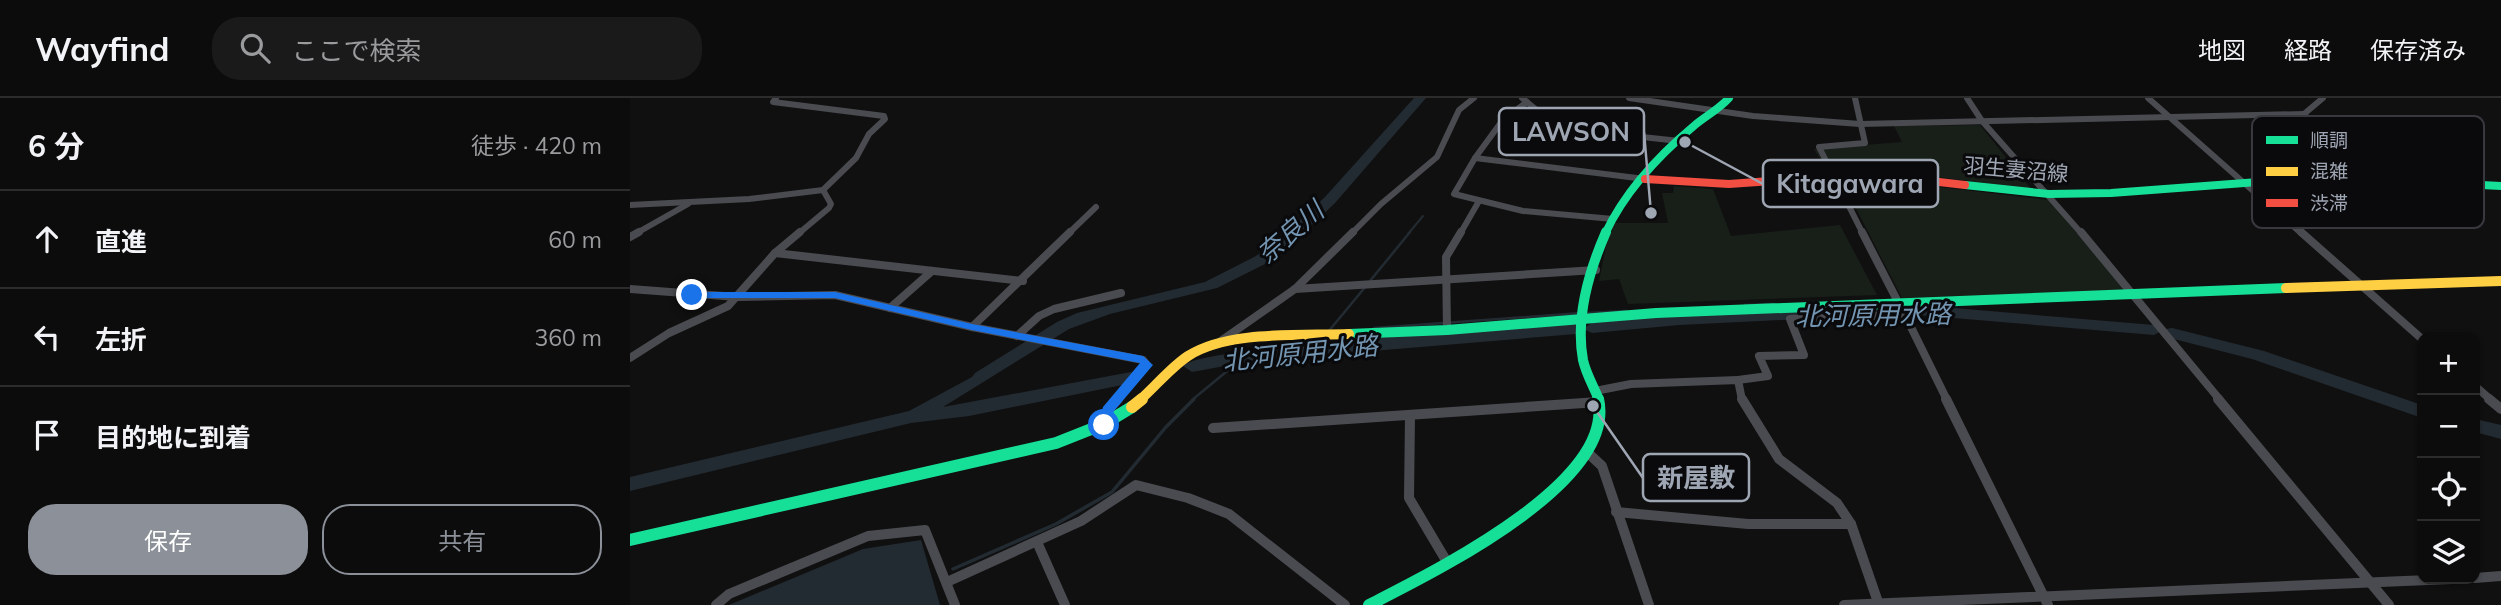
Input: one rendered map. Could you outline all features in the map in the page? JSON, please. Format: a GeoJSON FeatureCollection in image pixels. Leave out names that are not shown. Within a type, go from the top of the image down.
{"type":"FeatureCollection","features":[{"type":"Feature","properties":{"kind":"main road"},"geometry":{"type":"LineString","coordinates":[[1369,605],[1488,539],[1534,505],[1572,472],[1588,453],[1599,429],[1597,397],[1583,360],[1582,325],[1612,219],[1679,141],[1730,98]]}},
{"type":"Feature","properties":{"kind":"main road","name":"羽生妻沼線"},"geometry":{"type":"LineString","coordinates":[[1645,178],[1729,184],[1832,175],[1891,176],[2049,194],[2111,193],[2252,182]]}},
{"type":"Feature","properties":{"kind":"main road"},"geometry":{"type":"LineString","coordinates":[[630,540],[1056,443],[1104,425],[1133,406],[1191,354],[1214,345],[1248,340],[1582,325],[1656,313],[2501,281]]}},
{"type":"Feature","properties":{"kind":"street"},"geometry":{"type":"LineString","coordinates":[[630,205],[768,197],[823,190],[856,158],[869,134],[885,119],[884,116],[773,102],[776,98]]}},
{"type":"Feature","properties":{"kind":"street"},"geometry":{"type":"LineString","coordinates":[[1214,345],[1295,289],[1381,204],[1437,157],[1459,110],[1474,98]]}},
{"type":"Feature","properties":{"kind":"street"},"geometry":{"type":"LineString","coordinates":[[1629,98],[1713,111],[1860,124],[2304,114],[2323,98]]}},
{"type":"Feature","properties":{"kind":"street"},"geometry":{"type":"LineString","coordinates":[[1855,98],[1865,142],[1819,147],[1898,302]]}},
{"type":"Feature","properties":{"kind":"street"},"geometry":{"type":"LineString","coordinates":[[1967,98],[1982,121],[2049,194],[2389,605]]}},
{"type":"Feature","properties":{"kind":"street"},"geometry":{"type":"LineString","coordinates":[[2148,98],[2252,189]]}},
{"type":"Feature","properties":{"kind":"street"},"geometry":{"type":"LineString","coordinates":[[1612,219],[1523,211],[1454,194],[1475,158],[1502,121],[1525,100],[1550,121],[1606,133],[1679,141]]}},
{"type":"Feature","properties":{"kind":"street"},"geometry":{"type":"LineString","coordinates":[[1475,158],[1532,167],[1600,171],[1645,178]]}},
{"type":"Feature","properties":{"kind":"street"},"geometry":{"type":"LineString","coordinates":[[630,358],[668,333],[728,306],[775,253],[829,208],[831,204],[823,190]]}},
{"type":"Feature","properties":{"kind":"street"},"geometry":{"type":"LineString","coordinates":[[1447,330],[1446,257],[1479,201]]}},
{"type":"Feature","properties":{"kind":"street"},"geometry":{"type":"LineString","coordinates":[[630,237],[690,202]]}},
{"type":"Feature","properties":{"kind":"street"},"geometry":{"type":"LineString","coordinates":[[972,327],[1023,281],[1096,208]]}},
{"type":"Feature","properties":{"kind":"street"},"geometry":{"type":"LineString","coordinates":[[2296,228],[2417,335]]}},
{"type":"Feature","properties":{"kind":"street"},"geometry":{"type":"LineString","coordinates":[[775,253],[1023,281]]}},
{"type":"Feature","properties":{"kind":"street"},"geometry":{"type":"LineString","coordinates":[[1295,289],[1596,270]]}},
{"type":"Feature","properties":{"kind":"street"},"geometry":{"type":"LineString","coordinates":[[890,308],[932,271]]}},
{"type":"Feature","properties":{"kind":"street"},"geometry":{"type":"LineString","coordinates":[[630,289],[737,296],[835,295],[972,327],[1143,360],[1147,365],[1108,410],[1104,425]]}},
{"type":"Feature","properties":{"kind":"street"},"geometry":{"type":"LineString","coordinates":[[1021,336],[1039,316],[1054,309],[1121,293]]}},
{"type":"Feature","properties":{"kind":"street"},"geometry":{"type":"LineString","coordinates":[[1213,428],[1410,416],[1597,397],[1631,384],[1738,380],[1768,376],[1759,356],[1804,355],[1790,319],[1905,315],[2046,601]]}},
{"type":"Feature","properties":{"kind":"street"},"geometry":{"type":"LineString","coordinates":[[1738,380],[1742,401],[1779,459],[1838,503],[1851,524],[1878,604]]}},
{"type":"Feature","properties":{"kind":"street"},"geometry":{"type":"LineString","coordinates":[[2480,390],[2501,409]]}},
{"type":"Feature","properties":{"kind":"street"},"geometry":{"type":"LineString","coordinates":[[1410,416],[1409,498],[1447,562]]}},
{"type":"Feature","properties":{"kind":"street"},"geometry":{"type":"LineString","coordinates":[[1588,453],[1602,466],[1649,605]]}},
{"type":"Feature","properties":{"kind":"street"},"geometry":{"type":"LineString","coordinates":[[947,582],[1081,522],[1136,485],[1188,498],[1228,514],[1345,605]]}},
{"type":"Feature","properties":{"kind":"street"},"geometry":{"type":"LineString","coordinates":[[1616,512],[1748,524],[1851,524]]}},
{"type":"Feature","properties":{"kind":"street"},"geometry":{"type":"LineString","coordinates":[[716,605],[729,594],[868,536],[925,530],[956,605]]}},
{"type":"Feature","properties":{"kind":"street"},"geometry":{"type":"LineString","coordinates":[[1037,542],[1065,605]]}},
{"type":"Feature","properties":{"kind":"street"},"geometry":{"type":"LineString","coordinates":[[2480,578],[2501,576]]}},
{"type":"Feature","properties":{"kind":"street"},"geometry":{"type":"LineString","coordinates":[[1844,605],[2046,601],[2417,581]]}},
{"type":"Feature","properties":{"kind":"street"},"geometry":{"type":"LineString","coordinates":[[1384,597],[1394,605]]}},
{"type":"Feature","properties":{"kind":"shaded area"},"geometry":{"type":"Polygon","coordinates":[[[1980,125],[2031,189],[1883,170],[1827,170],[1814,149],[1902,142],[1894,126],[1980,125]]]}},
{"type":"Feature","properties":{"kind":"shaded area"},"geometry":{"type":"Polygon","coordinates":[[[1842,181],[1905,183],[2049,200],[2126,290],[1902,298],[1842,181]]]}},
{"type":"Feature","properties":{"kind":"shaded area"},"geometry":{"type":"Polygon","coordinates":[[[1674,186],[1713,189],[1731,236],[1840,225],[1877,295],[1628,304],[1619,279],[1599,281],[1614,223],[1668,223],[1662,193],[1673,193],[1674,186]]]}},
{"type":"Feature","properties":{"kind":"shaded area"},"geometry":{"type":"Polygon","coordinates":[[[921,540],[940,605],[729,605],[863,549],[921,540]]]}},
{"type":"Feature","properties":{"kind":"waterway","name":"奈良川"},"geometry":{"type":"LineString","coordinates":[[1044,337],[1063,326],[1104,310],[1211,285],[1261,260],[1285,242],[1330,200],[1420,98]]}},
{"type":"Feature","properties":{"kind":"waterway"},"geometry":{"type":"LineString","coordinates":[[1408,234],[1423,216]]}},
{"type":"Feature","properties":{"kind":"waterway"},"geometry":{"type":"LineString","coordinates":[[1370,281],[1410,232]]}},
{"type":"Feature","properties":{"kind":"waterway"},"geometry":{"type":"LineString","coordinates":[[1328,332],[1366,286]]}},
{"type":"Feature","properties":{"kind":"waterway"},"geometry":{"type":"LineString","coordinates":[[1745,305],[1773,304]]}},
{"type":"Feature","properties":{"kind":"waterway","name":"北河原用水路"},"geometry":{"type":"LineString","coordinates":[[1592,328],[1679,320],[1906,309],[2154,330]]}},
{"type":"Feature","properties":{"kind":"waterway"},"geometry":{"type":"LineString","coordinates":[[1587,313],[1626,311]]}},
{"type":"Feature","properties":{"kind":"waterway"},"geometry":{"type":"LineString","coordinates":[[1374,328],[1581,313]]}},
{"type":"Feature","properties":{"kind":"waterway","name":"北河原用水路"},"geometry":{"type":"LineString","coordinates":[[1192,366],[1252,355],[1576,329]]}},
{"type":"Feature","properties":{"kind":"waterway","name":"北河原用水路"},"geometry":{"type":"LineString","coordinates":[[2172,333],[2258,355],[2417,410]]}},
{"type":"Feature","properties":{"kind":"waterway","name":"奈良川"},"geometry":{"type":"LineString","coordinates":[[981,377],[1037,342]]}},
{"type":"Feature","properties":{"kind":"waterway"},"geometry":{"type":"LineString","coordinates":[[1192,400],[1252,355]]}},
{"type":"Feature","properties":{"kind":"waterway"},"geometry":{"type":"LineString","coordinates":[[630,484],[911,417],[969,410],[1131,378]]}},
{"type":"Feature","properties":{"kind":"waterway","name":"奈良川"},"geometry":{"type":"LineString","coordinates":[[917,413],[972,383]]}},
{"type":"Feature","properties":{"kind":"waterway"},"geometry":{"type":"LineString","coordinates":[[953,569],[1056,524],[1112,492],[1166,427],[1194,399]]}},
{"type":"Feature","properties":{"kind":"waterway","name":"北河原用水路"},"geometry":{"type":"LineString","coordinates":[[2480,427],[2501,432]]}},
{"type":"Feature","properties":{"kind":"traffic: fast"},"geometry":{"type":"LineString","coordinates":[[1369,605],[1431,573],[1506,527],[1541,501],[1570,473],[1591,444],[1600,408],[1583,359],[1581,327],[1590,276],[1601,244],[1615,215],[1646,173],[1683,135],[1729,98]]}},
{"type":"Feature","properties":{"kind":"traffic: fast"},"geometry":{"type":"LineString","coordinates":[[1965,185],[2049,194],[2111,193],[2252,182]]}},
{"type":"Feature","properties":{"kind":"traffic: fast"},"geometry":{"type":"LineString","coordinates":[[2484,185],[2501,186]]}},
{"type":"Feature","properties":{"kind":"traffic: fast"},"geometry":{"type":"LineString","coordinates":[[1349,334],[1447,330],[1656,313],[2286,288]]}},
{"type":"Feature","properties":{"kind":"traffic: fast"},"geometry":{"type":"LineString","coordinates":[[630,540],[1056,443],[1104,424],[1132,407]]}},
{"type":"Feature","properties":{"kind":"traffic: slow"},"geometry":{"type":"LineString","coordinates":[[2286,288],[2501,281]]}},
{"type":"Feature","properties":{"kind":"traffic: slow"},"geometry":{"type":"LineString","coordinates":[[1132,407],[1188,356],[1202,349],[1242,339],[1349,334]]}},
{"type":"Feature","properties":{"kind":"traffic: jam"},"geometry":{"type":"LineString","coordinates":[[1645,179],[1729,184],[1870,174],[1965,185]]}},
{"type":"Feature","properties":{"kind":"place","name":"Kitagawara"},"geometry":{"type":"Point","coordinates":[1685,142]}},
{"type":"Feature","properties":{"kind":"place","name":"LAWSON"},"geometry":{"type":"Point","coordinates":[1651,213]}},
{"type":"Feature","properties":{"kind":"place","name":"新屋敷"},"geometry":{"type":"Point","coordinates":[1593,406]}},
{"type":"Feature","properties":{"kind":"route"},"geometry":{"type":"LineString","coordinates":[[692,295],[835,295],[972,327],[1143,360],[1147,365],[1108,410],[1104,425]]}}]}
